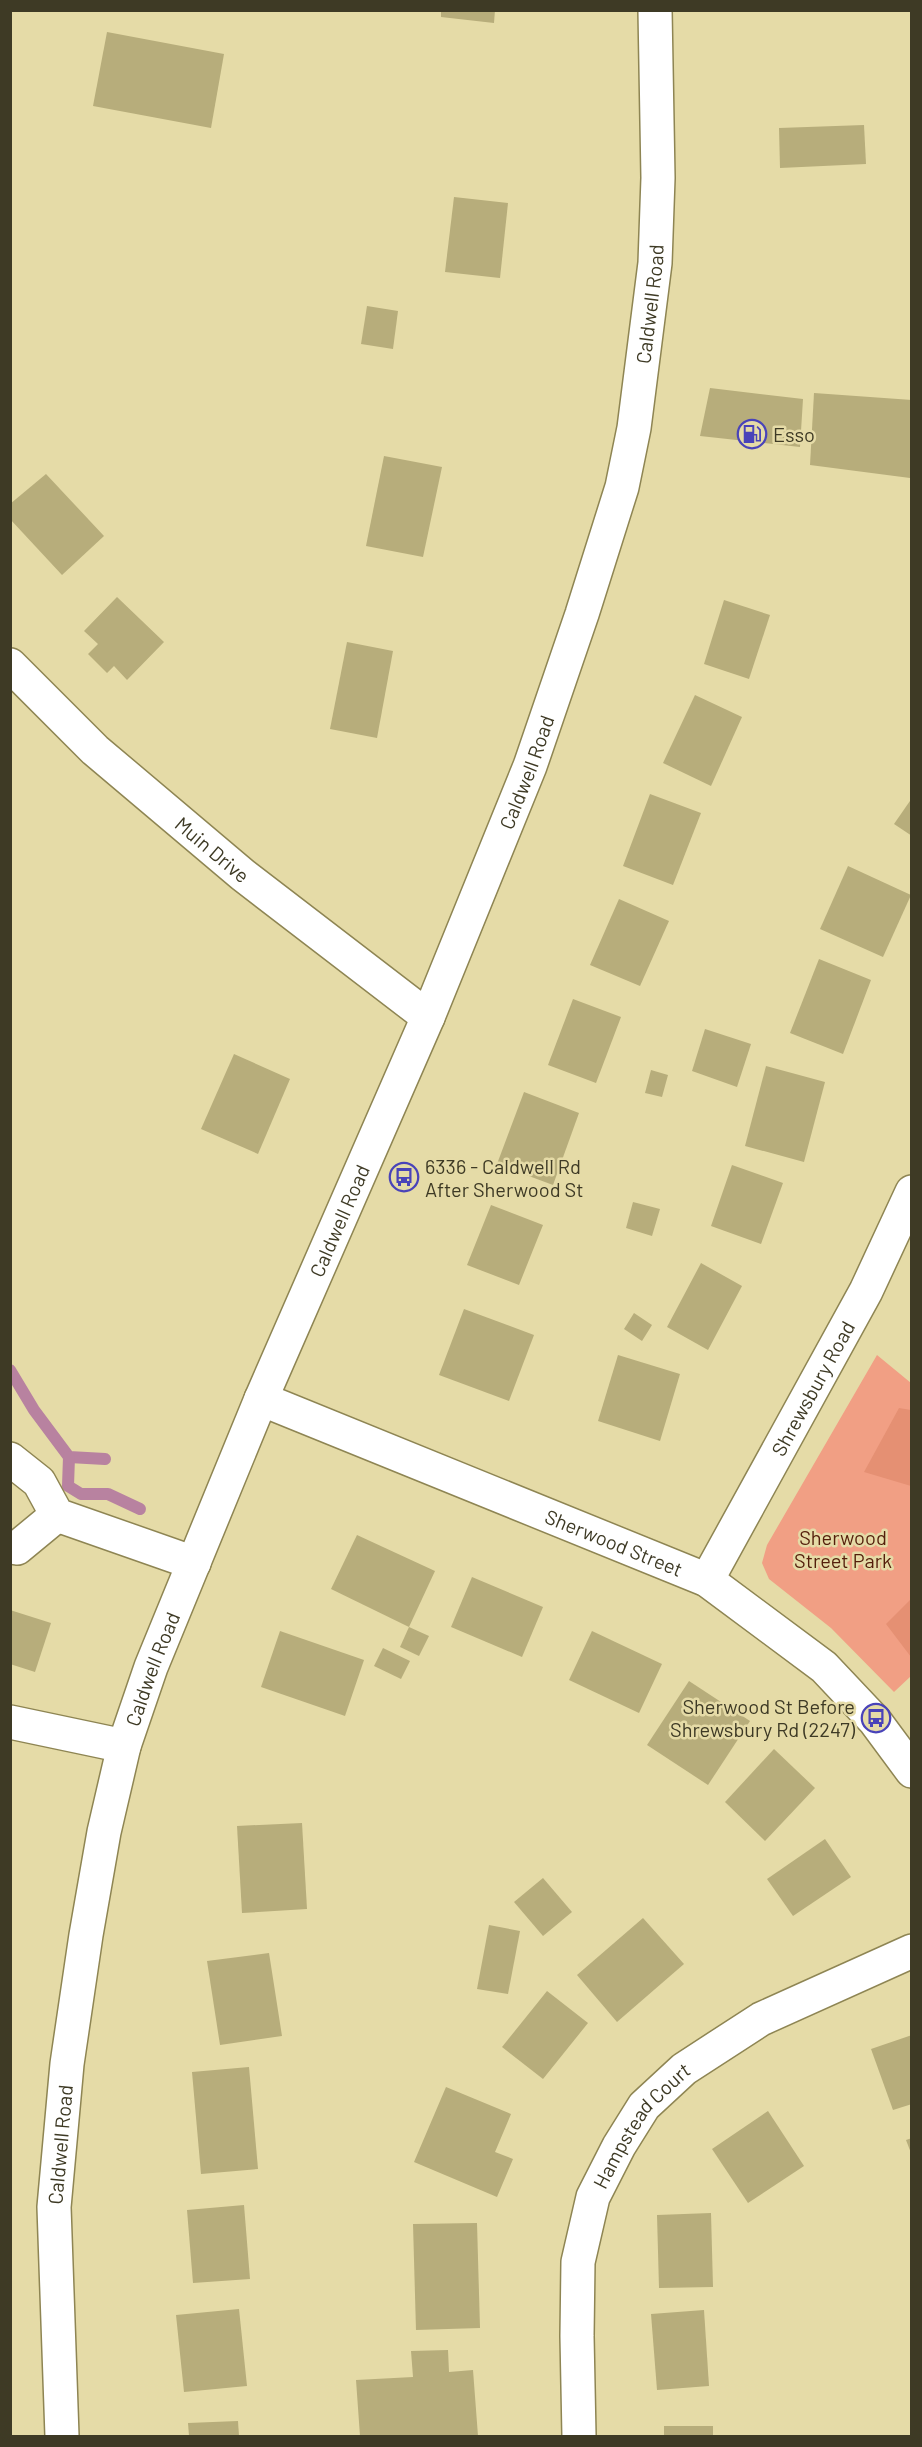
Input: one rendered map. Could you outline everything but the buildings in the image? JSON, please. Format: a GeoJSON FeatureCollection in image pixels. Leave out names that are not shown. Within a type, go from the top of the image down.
{"type":"FeatureCollection","features":[{"type":"Feature","properties":{"kind":"street","name":"Caldwell Road"},"geometry":{"type":"LineString","coordinates":[[62,2436],[54,2207],[67,2064],[100,1855],[124,1746],[151,1667],[261,1399],[428,1017],[530,766],[622,487],[636,417],[656,262],[658,178],[655,10]]}},
{"type":"Feature","properties":{"kind":"street","name":"Muin Drive"},"geometry":{"type":"LineString","coordinates":[[10,665],[95,750],[243,875],[428,1017]]}},
{"type":"Feature","properties":{"kind":"street","name":"Shrewsbury Road"},"geometry":{"type":"LineString","coordinates":[[707,1580],[866,1291],[912,1192]]}},
{"type":"Feature","properties":{"kind":"street","name":"Sherwood Street"},"geometry":{"type":"LineString","coordinates":[[261,1399],[707,1580],[824,1667],[875,1720],[912,1771]]}},
{"type":"Feature","properties":{"kind":"street"},"geometry":{"type":"LineString","coordinates":[[10,1459],[39,1482],[57,1515],[194,1563]]}},
{"type":"Feature","properties":{"kind":"street"},"geometry":{"type":"LineString","coordinates":[[10,1546],[17,1548],[57,1515]]}},
{"type":"Feature","properties":{"kind":"street"},"geometry":{"type":"LineString","coordinates":[[10,1722],[124,1746]]}},
{"type":"Feature","properties":{"kind":"street","name":"Hampstead Court"},"geometry":{"type":"LineString","coordinates":[[579,2436],[577,2336],[579,2262],[593,2197],[619,2146],[644,2106],[684,2069],[761,2019],[912,1951]]}},
{"type":"Feature","properties":{"kind":"green space","name":"Sherwood Street Park"},"geometry":{"type":"Polygon","coordinates":[[[877,1355],[911,1383],[911,1676],[894,1692],[831,1628],[769,1579],[762,1563],[767,1545],[877,1355]]]}},
{"type":"Feature","properties":{"kind":"shaded area"},"geometry":{"type":"Polygon","coordinates":[[[899,1408],[911,1410],[911,1486],[864,1472],[899,1408]]]}},
{"type":"Feature","properties":{"kind":"shaded area"},"geometry":{"type":"Polygon","coordinates":[[[911,1599],[911,1657],[886,1624],[911,1599]]]}},
{"type":"Feature","properties":{"kind":"waterway"},"geometry":{"type":"LineString","coordinates":[[10,1370],[34,1410],[69,1457],[105,1459]]}},
{"type":"Feature","properties":{"kind":"waterway"},"geometry":{"type":"LineString","coordinates":[[69,1457],[68,1486],[81,1494],[108,1494],[140,1509]]}},
{"type":"Feature","properties":{"kind":"place","name":"Esso"},"geometry":{"type":"Point","coordinates":[752,434]}},
{"type":"Feature","properties":{"kind":"place","name":"6336 - Caldwell Rd After Sherwood St"},"geometry":{"type":"Point","coordinates":[404,1177]}},
{"type":"Feature","properties":{"kind":"place","name":"Sherwood St Before Shrewsbury Rd (2247)"},"geometry":{"type":"Point","coordinates":[876,1718]}}]}
